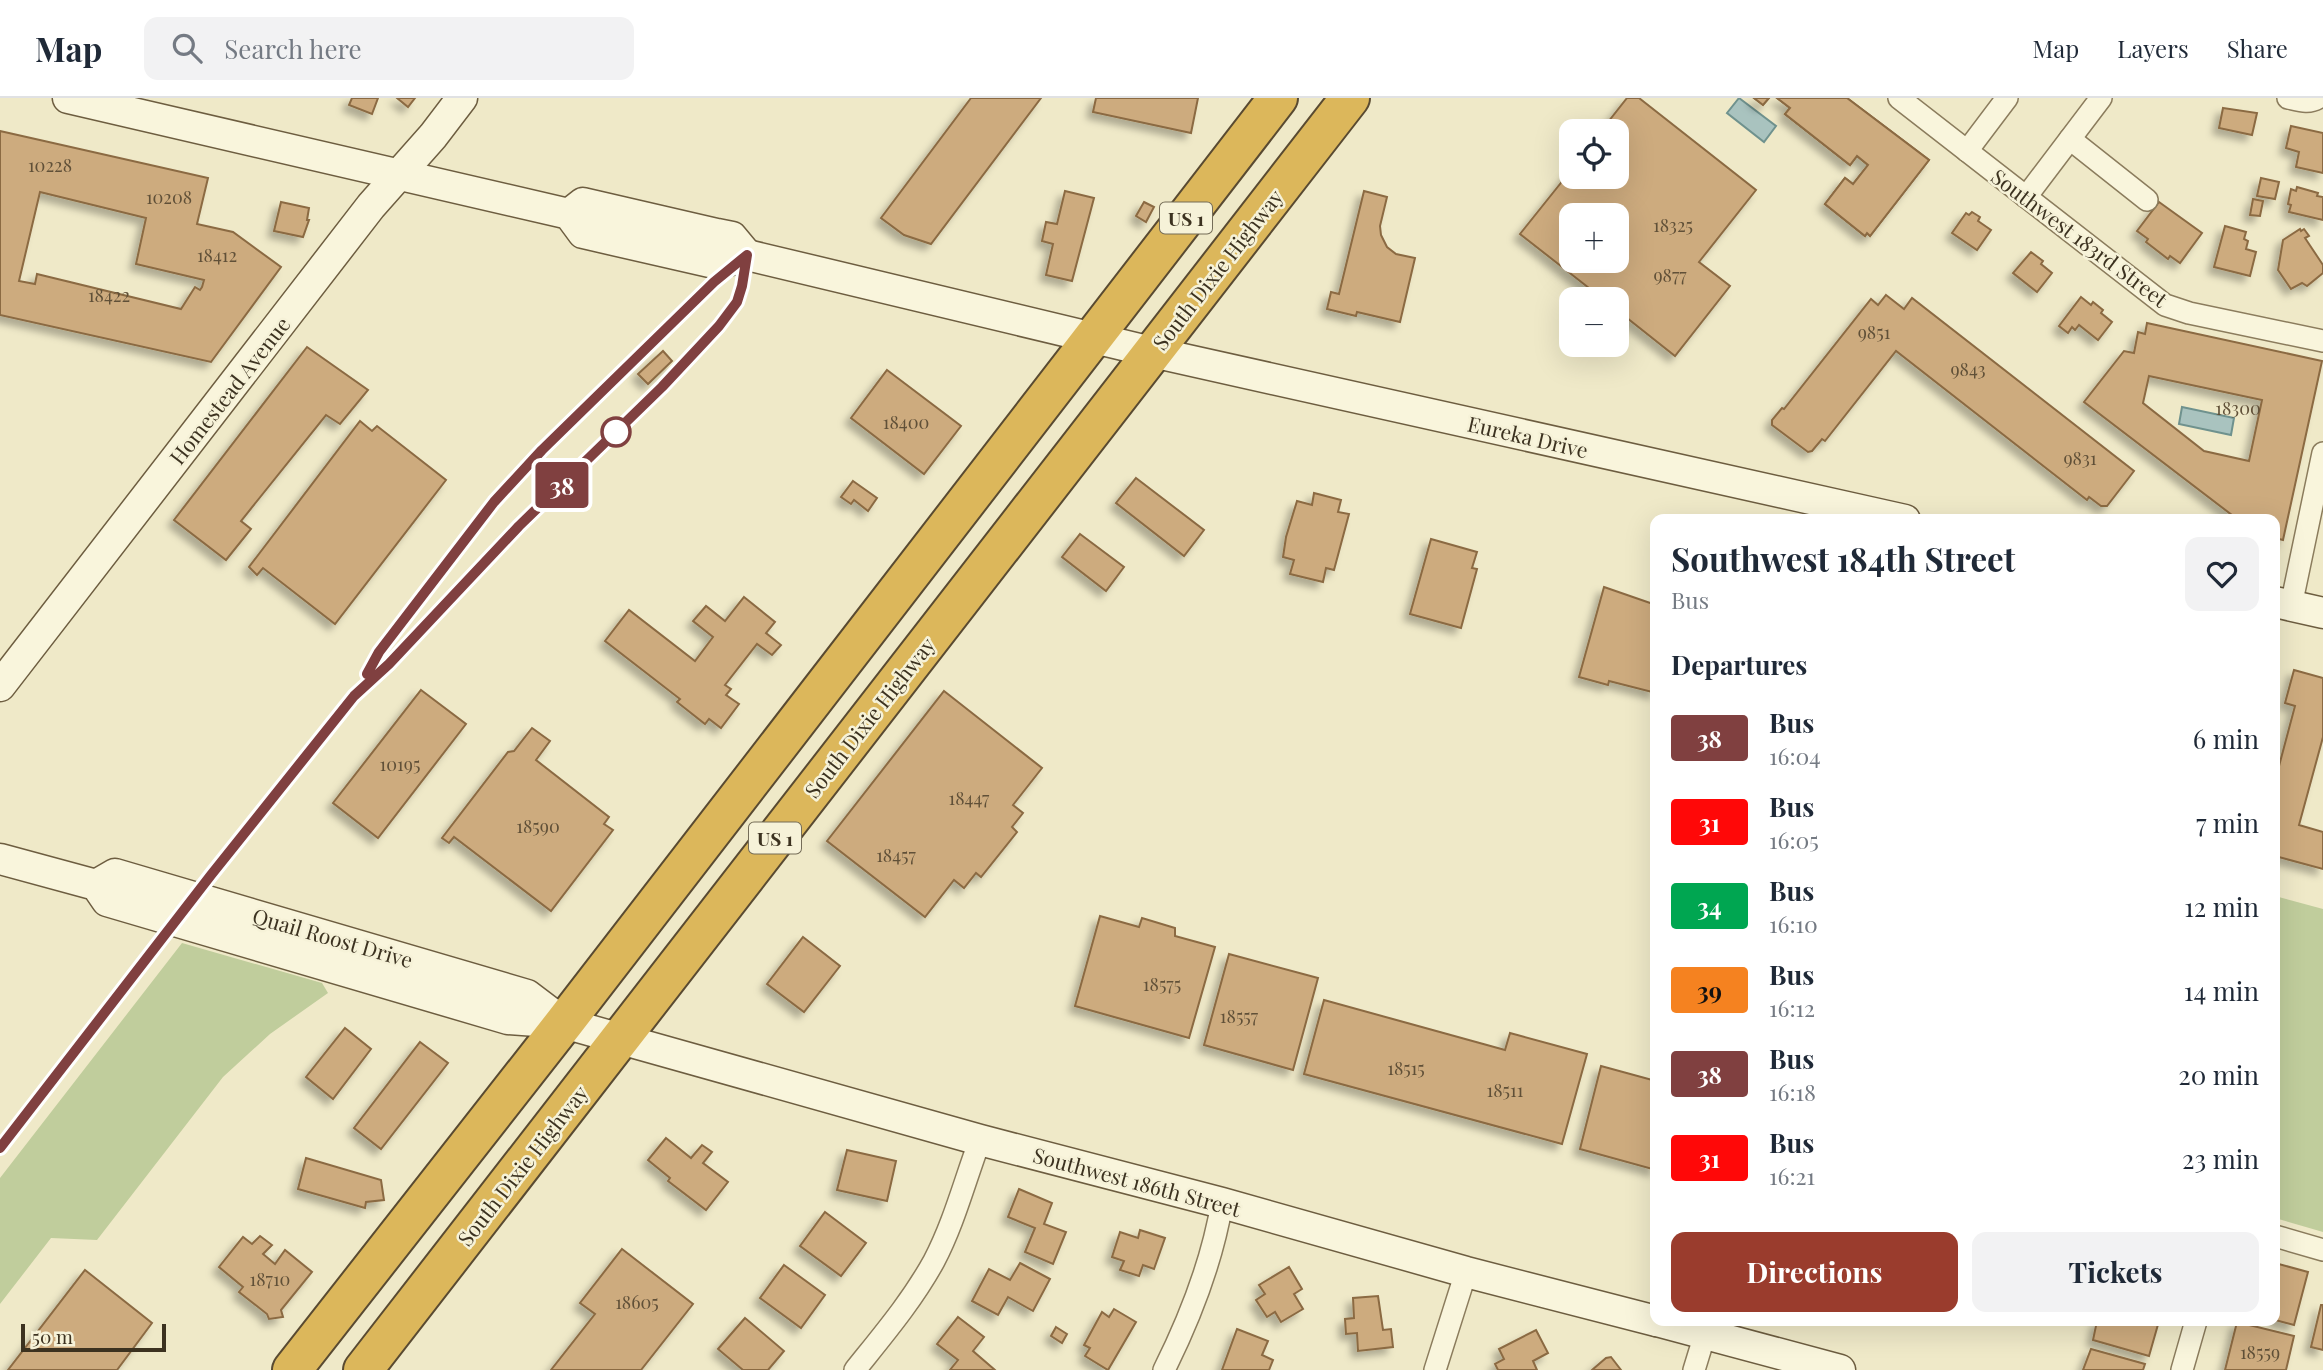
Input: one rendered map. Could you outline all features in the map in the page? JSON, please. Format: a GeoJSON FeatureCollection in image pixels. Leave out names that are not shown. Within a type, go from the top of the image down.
{"type":"FeatureCollection","features":[{"type":"Feature","properties":{"kind":"highway","name":"US 1"},"geometry":{"type":"LineString","coordinates":[[304,1361],[1279,98]]}},
{"type":"Feature","properties":{"kind":"highway","name":"South Dixie Highway"},"geometry":{"type":"LineString","coordinates":[[363,1370],[1350,98]]}},
{"type":"Feature","properties":{"kind":"highway"},"geometry":{"type":"LineString","coordinates":[[887,604],[930,638]]}},
{"type":"Feature","properties":{"kind":"main road"},"geometry":{"type":"LineString","coordinates":[[68,98],[398,175]]}},
{"type":"Feature","properties":{"kind":"main road","name":"Homestead Avenue"},"geometry":{"type":"LineString","coordinates":[[0,686],[371,206],[433,136],[462,98]]}},
{"type":"Feature","properties":{"kind":"main road","name":"Eureka Drive"},"geometry":{"type":"LineString","coordinates":[[398,175],[569,214],[583,233],[719,264],[747,255],[1152,352],[1878,514]]}},
{"type":"Feature","properties":{"kind":"main road"},"geometry":{"type":"LineString","coordinates":[[2283,604],[2323,613]]}},
{"type":"Feature","properties":{"kind":"main road","name":"Quail Roost Drive"},"geometry":{"type":"LineString","coordinates":[[0,859],[96,885],[115,874],[195,896],[527,995],[564,1023],[619,1039]]}},
{"type":"Feature","properties":{"kind":"main road","name":"Southwest 186th Street"},"geometry":{"type":"LineString","coordinates":[[619,1039],[980,1140],[1650,1319]]}},
{"type":"Feature","properties":{"kind":"main road","name":"Southwest 186th Street"},"geometry":{"type":"LineString","coordinates":[[1675,1326],[1840,1370]]}},
{"type":"Feature","properties":{"kind":"street","name":"Southwest 183rd Street"},"geometry":{"type":"LineString","coordinates":[[1899,98],[2165,305],[2189,313],[2323,341]]}},
{"type":"Feature","properties":{"kind":"street"},"geometry":{"type":"LineString","coordinates":[[1966,150],[2007,98]]}},
{"type":"Feature","properties":{"kind":"street"},"geometry":{"type":"LineString","coordinates":[[2026,197],[2101,98]]}},
{"type":"Feature","properties":{"kind":"street"},"geometry":{"type":"LineString","coordinates":[[2288,98],[2314,101],[2318,98]]}},
{"type":"Feature","properties":{"kind":"street"},"geometry":{"type":"LineString","coordinates":[[2070,139],[2147,200]]}},
{"type":"Feature","properties":{"kind":"street"},"geometry":{"type":"LineString","coordinates":[[2283,604],[2323,453]]}},
{"type":"Feature","properties":{"kind":"street"},"geometry":{"type":"LineString","coordinates":[[855,1370],[910,1299],[934,1260],[980,1140]]}},
{"type":"Feature","properties":{"kind":"street"},"geometry":{"type":"LineString","coordinates":[[1164,1370],[1206,1272],[1217,1236],[1222,1203]]}},
{"type":"Feature","properties":{"kind":"street"},"geometry":{"type":"LineString","coordinates":[[2280,1237],[2323,1250]]}},
{"type":"Feature","properties":{"kind":"street"},"geometry":{"type":"LineString","coordinates":[[1435,1370],[1466,1272]]}},
{"type":"Feature","properties":{"kind":"street"},"geometry":{"type":"LineString","coordinates":[[2182,1370],[2195,1326]]}},
{"type":"Feature","properties":{"kind":"street"},"geometry":{"type":"LineString","coordinates":[[1694,1370],[1705,1334]]}},
{"type":"Feature","properties":{"kind":"green space"},"geometry":{"type":"Polygon","coordinates":[[[2280,897],[2323,909],[2323,1232],[2280,1219],[2280,897]]]}},
{"type":"Feature","properties":{"kind":"green space"},"geometry":{"type":"Polygon","coordinates":[[[182,943],[322,983],[328,993],[270,1034],[223,1077],[97,1240],[51,1238],[0,1304],[0,1178],[182,943]]]}},
{"type":"Feature","properties":{"kind":"water"},"geometry":{"type":"Polygon","coordinates":[[[1739,98],[1776,126],[1764,142],[1727,113],[1739,98]]]}},
{"type":"Feature","properties":{"kind":"water"},"geometry":{"type":"Polygon","coordinates":[[[2182,407],[2234,418],[2231,435],[2179,424],[2182,407]]]}},
{"type":"Feature","properties":{"kind":"building"},"geometry":{"type":"Polygon","coordinates":[[[352,98],[378,98],[372,114],[349,105],[352,98]]]}},
{"type":"Feature","properties":{"kind":"building"},"geometry":{"type":"Polygon","coordinates":[[[397,98],[415,98],[408,107],[397,98]]]}},
{"type":"Feature","properties":{"kind":"building"},"geometry":{"type":"Polygon","coordinates":[[[971,98],[1041,98],[931,244],[904,235],[881,218],[971,98]]]}},
{"type":"Feature","properties":{"kind":"building"},"geometry":{"type":"Polygon","coordinates":[[[1096,98],[1198,98],[1191,133],[1093,112],[1096,98]]]}},
{"type":"Feature","properties":{"kind":"building"},"geometry":{"type":"Polygon","coordinates":[[[1627,98],[1639,98],[1756,190],[1699,262],[1730,286],[1675,356],[1629,320],[1629,287],[1588,287],[1570,273],[1629,273],[1629,203],[1559,203],[1559,265],[1520,234],[1559,185],[1559,189],[1629,189],[1629,119],[1610,119],[1627,98]]]}},
{"type":"Feature","properties":{"kind":"building"},"geometry":{"type":"Polygon","coordinates":[[[1754,98],[1769,98],[1763,105],[1754,98]]]}},
{"type":"Feature","properties":{"kind":"building"},"geometry":{"type":"Polygon","coordinates":[[[1754,98],[1769,98],[1763,105],[1754,98]]]}},
{"type":"Feature","properties":{"kind":"building"},"geometry":{"type":"Polygon","coordinates":[[[1777,98],[1847,98],[1929,160],[1870,236],[1867,233],[1865,236],[1825,204],[1845,178],[1853,184],[1868,165],[1857,156],[1850,165],[1785,114],[1790,108],[1777,98]]]}},
{"type":"Feature","properties":{"kind":"building"},"geometry":{"type":"Polygon","coordinates":[[[1777,98],[1847,98],[1929,160],[1870,236],[1867,233],[1865,236],[1825,204],[1845,178],[1853,184],[1868,165],[1857,156],[1850,165],[1785,114],[1790,108],[1777,98]]]}},
{"type":"Feature","properties":{"kind":"building"},"geometry":{"type":"Polygon","coordinates":[[[2223,108],[2257,113],[2252,135],[2219,128],[2223,108]]]}},
{"type":"Feature","properties":{"kind":"building"},"geometry":{"type":"Polygon","coordinates":[[[2291,126],[2323,133],[2323,173],[2296,167],[2299,152],[2286,148],[2291,126]]]}},
{"type":"Feature","properties":{"kind":"building"},"geometry":{"type":"Polygon","coordinates":[[[0,131],[208,178],[197,224],[233,232],[281,267],[211,362],[0,315],[0,131]],[[40,192],[19,281],[35,284],[37,274],[181,309],[195,287],[200,290],[204,280],[136,264],[146,218],[40,192]]]}},
{"type":"Feature","properties":{"kind":"building"},"geometry":{"type":"Polygon","coordinates":[[[2261,178],[2279,182],[2275,199],[2257,196],[2261,178]]]}},
{"type":"Feature","properties":{"kind":"building"},"geometry":{"type":"Polygon","coordinates":[[[2297,187],[2323,197],[2323,220],[2289,212],[2291,189],[2296,191],[2297,187]]]}},
{"type":"Feature","properties":{"kind":"building"},"geometry":{"type":"Polygon","coordinates":[[[1065,191],[1094,198],[1072,281],[1046,275],[1053,244],[1042,241],[1046,222],[1057,224],[1065,191]]]}},
{"type":"Feature","properties":{"kind":"building"},"geometry":{"type":"Polygon","coordinates":[[[1364,191],[1387,197],[1380,226],[1387,247],[1396,254],[1415,258],[1400,322],[1357,312],[1356,316],[1327,309],[1331,292],[1339,294],[1364,191]]]}},
{"type":"Feature","properties":{"kind":"building"},"geometry":{"type":"Polygon","coordinates":[[[2253,199],[2263,201],[2260,216],[2250,215],[2253,199]]]}},
{"type":"Feature","properties":{"kind":"building"},"geometry":{"type":"Polygon","coordinates":[[[281,202],[309,208],[309,220],[303,237],[274,231],[281,202]]]}},
{"type":"Feature","properties":{"kind":"building"},"geometry":{"type":"Polygon","coordinates":[[[1144,202],[1154,207],[1146,222],[1136,216],[1144,202]]]}},
{"type":"Feature","properties":{"kind":"building"},"geometry":{"type":"Polygon","coordinates":[[[2159,202],[2202,233],[2180,263],[2170,256],[2168,259],[2146,242],[2148,239],[2137,231],[2159,202]]]}},
{"type":"Feature","properties":{"kind":"building"},"geometry":{"type":"Polygon","coordinates":[[[1972,212],[1980,217],[1978,221],[1991,230],[1977,250],[1952,233],[1966,213],[1969,215],[1972,212]]]}},
{"type":"Feature","properties":{"kind":"building"},"geometry":{"type":"Polygon","coordinates":[[[2225,226],[2246,232],[2246,249],[2256,252],[2250,276],[2214,267],[2225,226]]]}},
{"type":"Feature","properties":{"kind":"building"},"geometry":{"type":"Polygon","coordinates":[[[2304,229],[2309,236],[2305,238],[2323,265],[2323,273],[2307,286],[2302,283],[2291,289],[2278,270],[2283,240],[2304,229]]]}},
{"type":"Feature","properties":{"kind":"building"},"geometry":{"type":"Polygon","coordinates":[[[2031,252],[2043,261],[2041,264],[2052,273],[2037,292],[2013,273],[2031,252]]]}},
{"type":"Feature","properties":{"kind":"building"},"geometry":{"type":"Polygon","coordinates":[[[1886,295],[1904,309],[1912,298],[2134,471],[2107,506],[2101,506],[2089,497],[2087,500],[1896,351],[1825,441],[1822,439],[1812,451],[1808,452],[1772,425],[1772,420],[1784,409],[1871,299],[1878,305],[1886,295]]]}},
{"type":"Feature","properties":{"kind":"building"},"geometry":{"type":"Polygon","coordinates":[[[2081,297],[2103,310],[2101,313],[2112,322],[2098,340],[2079,325],[2075,330],[2072,327],[2068,333],[2059,326],[2081,297]]]}},
{"type":"Feature","properties":{"kind":"building"},"geometry":{"type":"Polygon","coordinates":[[[2147,323],[2322,361],[2283,540],[2280,539],[2280,514],[2231,514],[2084,402],[2124,351],[2134,353],[2138,332],[2145,334],[2147,323]],[[2149,376],[2143,403],[2204,451],[2249,461],[2262,400],[2149,376]]]}},
{"type":"Feature","properties":{"kind":"building"},"geometry":{"type":"Polygon","coordinates":[[[307,347],[368,390],[340,424],[326,415],[241,521],[251,529],[226,560],[174,520],[307,347]]]}},
{"type":"Feature","properties":{"kind":"building"},"geometry":{"type":"Polygon","coordinates":[[[663,351],[672,361],[648,384],[638,374],[663,351]]]}},
{"type":"Feature","properties":{"kind":"building"},"geometry":{"type":"Polygon","coordinates":[[[887,370],[961,426],[924,474],[851,418],[887,370]]]}},
{"type":"Feature","properties":{"kind":"building"},"geometry":{"type":"Polygon","coordinates":[[[360,421],[372,431],[377,426],[446,480],[335,624],[263,568],[257,575],[249,567],[360,421]]]}},
{"type":"Feature","properties":{"kind":"building"},"geometry":{"type":"Polygon","coordinates":[[[1136,478],[1204,530],[1184,556],[1116,503],[1136,478]]]}},
{"type":"Feature","properties":{"kind":"building"},"geometry":{"type":"Polygon","coordinates":[[[853,481],[877,498],[868,511],[854,500],[851,504],[841,497],[853,481]]]}},
{"type":"Feature","properties":{"kind":"building"},"geometry":{"type":"Polygon","coordinates":[[[1314,493],[1341,500],[1338,512],[1349,514],[1334,570],[1326,568],[1323,582],[1290,574],[1294,560],[1283,557],[1297,501],[1312,505],[1314,493]]]}},
{"type":"Feature","properties":{"kind":"building"},"geometry":{"type":"Polygon","coordinates":[[[1080,534],[1124,567],[1106,591],[1062,557],[1080,534]]]}},
{"type":"Feature","properties":{"kind":"building"},"geometry":{"type":"Polygon","coordinates":[[[1431,539],[1477,552],[1472,568],[1477,569],[1461,628],[1410,614],[1431,539]]]}},
{"type":"Feature","properties":{"kind":"building"},"geometry":{"type":"Polygon","coordinates":[[[1604,587],[1650,603],[1650,691],[1579,677],[1604,587]]]}},
{"type":"Feature","properties":{"kind":"building"},"geometry":{"type":"Polygon","coordinates":[[[744,597],[775,622],[766,633],[781,645],[772,655],[757,644],[725,685],[731,689],[726,695],[739,704],[721,728],[709,719],[705,724],[677,702],[680,699],[605,641],[629,610],[695,661],[713,637],[693,621],[706,606],[725,621],[744,597]]]}},
{"type":"Feature","properties":{"kind":"building"},"geometry":{"type":"Polygon","coordinates":[[[2294,670],[2323,678],[2323,737],[2299,825],[2323,832],[2323,869],[2280,857],[2280,762],[2295,706],[2285,703],[2294,670]]]}},
{"type":"Feature","properties":{"kind":"building"},"geometry":{"type":"Polygon","coordinates":[[[421,690],[466,724],[378,838],[333,803],[421,690]]]}},
{"type":"Feature","properties":{"kind":"building"},"geometry":{"type":"Polygon","coordinates":[[[944,691],[1042,768],[1013,805],[1023,813],[1012,827],[1017,832],[981,877],[976,873],[964,888],[954,880],[925,917],[827,841],[944,691]]]}},
{"type":"Feature","properties":{"kind":"building"},"geometry":{"type":"Polygon","coordinates":[[[532,728],[550,741],[536,760],[609,817],[604,824],[613,830],[551,911],[454,837],[449,843],[442,838],[508,752],[514,751],[532,728]]]}},
{"type":"Feature","properties":{"kind":"building"},"geometry":{"type":"Polygon","coordinates":[[[1100,916],[1139,927],[1142,918],[1175,928],[1175,936],[1215,947],[1189,1038],[1075,1006],[1100,916]]]}},
{"type":"Feature","properties":{"kind":"building"},"geometry":{"type":"Polygon","coordinates":[[[803,937],[840,966],[804,1012],[767,984],[803,937]]]}},
{"type":"Feature","properties":{"kind":"building"},"geometry":{"type":"Polygon","coordinates":[[[1229,954],[1318,978],[1293,1070],[1204,1045],[1229,954]]]}},
{"type":"Feature","properties":{"kind":"building"},"geometry":{"type":"Polygon","coordinates":[[[1324,1000],[1505,1050],[1510,1033],[1587,1054],[1562,1144],[1304,1074],[1324,1000]]]}},
{"type":"Feature","properties":{"kind":"building"},"geometry":{"type":"Polygon","coordinates":[[[345,1028],[371,1049],[333,1099],[306,1077],[345,1028]]]}},
{"type":"Feature","properties":{"kind":"building"},"geometry":{"type":"Polygon","coordinates":[[[420,1042],[448,1063],[381,1149],[354,1128],[420,1042]]]}},
{"type":"Feature","properties":{"kind":"building"},"geometry":{"type":"Polygon","coordinates":[[[1601,1066],[1650,1079],[1650,1168],[1580,1149],[1601,1066]]]}},
{"type":"Feature","properties":{"kind":"building"},"geometry":{"type":"Polygon","coordinates":[[[666,1138],[691,1158],[702,1145],[712,1152],[703,1163],[728,1182],[706,1210],[668,1181],[670,1178],[648,1160],[666,1138]]]}},
{"type":"Feature","properties":{"kind":"building"},"geometry":{"type":"Polygon","coordinates":[[[847,1150],[896,1161],[887,1201],[837,1190],[847,1150]]]}},
{"type":"Feature","properties":{"kind":"building"},"geometry":{"type":"Polygon","coordinates":[[[306,1158],[381,1180],[384,1200],[366,1202],[365,1208],[298,1189],[306,1158]]]}},
{"type":"Feature","properties":{"kind":"building"},"geometry":{"type":"Polygon","coordinates":[[[1019,1189],[1052,1203],[1044,1224],[1066,1232],[1053,1264],[1025,1252],[1035,1228],[1008,1217],[1019,1189]]]}},
{"type":"Feature","properties":{"kind":"building"},"geometry":{"type":"Polygon","coordinates":[[[825,1212],[866,1243],[841,1276],[800,1246],[825,1212]]]}},
{"type":"Feature","properties":{"kind":"building"},"geometry":{"type":"Polygon","coordinates":[[[1140,1230],[1165,1238],[1154,1269],[1143,1265],[1139,1276],[1120,1270],[1124,1261],[1112,1257],[1120,1232],[1138,1238],[1140,1230]]]}},
{"type":"Feature","properties":{"kind":"building"},"geometry":{"type":"Polygon","coordinates":[[[260,1236],[272,1245],[263,1254],[275,1264],[285,1250],[312,1272],[281,1310],[283,1317],[269,1319],[267,1314],[239,1292],[243,1287],[219,1267],[243,1237],[252,1244],[260,1236]]]}},
{"type":"Feature","properties":{"kind":"building"},"geometry":{"type":"Polygon","coordinates":[[[622,1249],[693,1304],[641,1370],[551,1370],[595,1314],[580,1303],[622,1249]]]}},
{"type":"Feature","properties":{"kind":"building"},"geometry":{"type":"Polygon","coordinates":[[[1020,1263],[1050,1279],[1033,1311],[1008,1297],[998,1315],[972,1301],[989,1269],[1010,1280],[1020,1263]]]}},
{"type":"Feature","properties":{"kind":"building"},"geometry":{"type":"Polygon","coordinates":[[[2280,1264],[2308,1272],[2294,1325],[2280,1321],[2280,1264]]]}},
{"type":"Feature","properties":{"kind":"building"},"geometry":{"type":"Polygon","coordinates":[[[784,1265],[825,1295],[801,1328],[760,1298],[784,1265]]]}},
{"type":"Feature","properties":{"kind":"building"},"geometry":{"type":"Polygon","coordinates":[[[1289,1267],[1302,1289],[1294,1294],[1303,1309],[1281,1322],[1275,1312],[1267,1317],[1256,1300],[1265,1294],[1259,1285],[1289,1267]]]}},
{"type":"Feature","properties":{"kind":"building"},"geometry":{"type":"Polygon","coordinates":[[[85,1270],[152,1323],[117,1370],[8,1370],[85,1270]]]}},
{"type":"Feature","properties":{"kind":"building"},"geometry":{"type":"Polygon","coordinates":[[[1378,1296],[1383,1330],[1391,1329],[1393,1347],[1358,1351],[1357,1333],[1346,1334],[1345,1319],[1354,1318],[1353,1298],[1378,1296]]]}},
{"type":"Feature","properties":{"kind":"building"},"geometry":{"type":"Polygon","coordinates":[[[2323,1305],[2323,1350],[2311,1347],[2323,1305]]]}},
{"type":"Feature","properties":{"kind":"building"},"geometry":{"type":"Polygon","coordinates":[[[1114,1309],[1136,1322],[1108,1370],[1085,1356],[1090,1348],[1084,1345],[1102,1312],[1109,1317],[1114,1309]]]}},
{"type":"Feature","properties":{"kind":"building"},"geometry":{"type":"Polygon","coordinates":[[[958,1317],[984,1337],[973,1351],[995,1370],[950,1370],[958,1360],[937,1344],[958,1317]]]}},
{"type":"Feature","properties":{"kind":"building"},"geometry":{"type":"Polygon","coordinates":[[[745,1318],[784,1351],[768,1370],[743,1370],[718,1349],[745,1318]]]}},
{"type":"Feature","properties":{"kind":"building"},"geometry":{"type":"Polygon","coordinates":[[[2096,1326],[2158,1326],[2149,1356],[2093,1340],[2096,1326]]]}},
{"type":"Feature","properties":{"kind":"building"},"geometry":{"type":"Polygon","coordinates":[[[2236,1326],[2253,1326],[2294,1336],[2286,1370],[2225,1370],[2236,1326]]]}},
{"type":"Feature","properties":{"kind":"building"},"geometry":{"type":"Polygon","coordinates":[[[1056,1327],[1067,1334],[1062,1343],[1051,1336],[1056,1327]]]}},
{"type":"Feature","properties":{"kind":"building"},"geometry":{"type":"Polygon","coordinates":[[[1237,1329],[1268,1341],[1262,1355],[1273,1360],[1269,1370],[1222,1370],[1237,1329]]]}},
{"type":"Feature","properties":{"kind":"building"},"geometry":{"type":"Polygon","coordinates":[[[1536,1330],[1548,1353],[1533,1361],[1537,1370],[1498,1370],[1495,1364],[1504,1359],[1499,1349],[1536,1330]]]}},
{"type":"Feature","properties":{"kind":"building"},"geometry":{"type":"Polygon","coordinates":[[[2091,1349],[2145,1364],[2143,1370],[2083,1370],[2091,1349]]]}},
{"type":"Feature","properties":{"kind":"building"},"geometry":{"type":"Polygon","coordinates":[[[1611,1357],[1621,1370],[1592,1370],[1606,1358],[1611,1357]]]}},
{"type":"Feature","properties":{"kind":"bus line","name":"38"},"geometry":{"type":"LineString","coordinates":[[0,1148],[211,875],[354,696],[389,664],[519,526],[662,387],[719,326],[737,302],[747,255],[714,282],[542,450],[494,502],[379,652],[367,674]]}}]}
